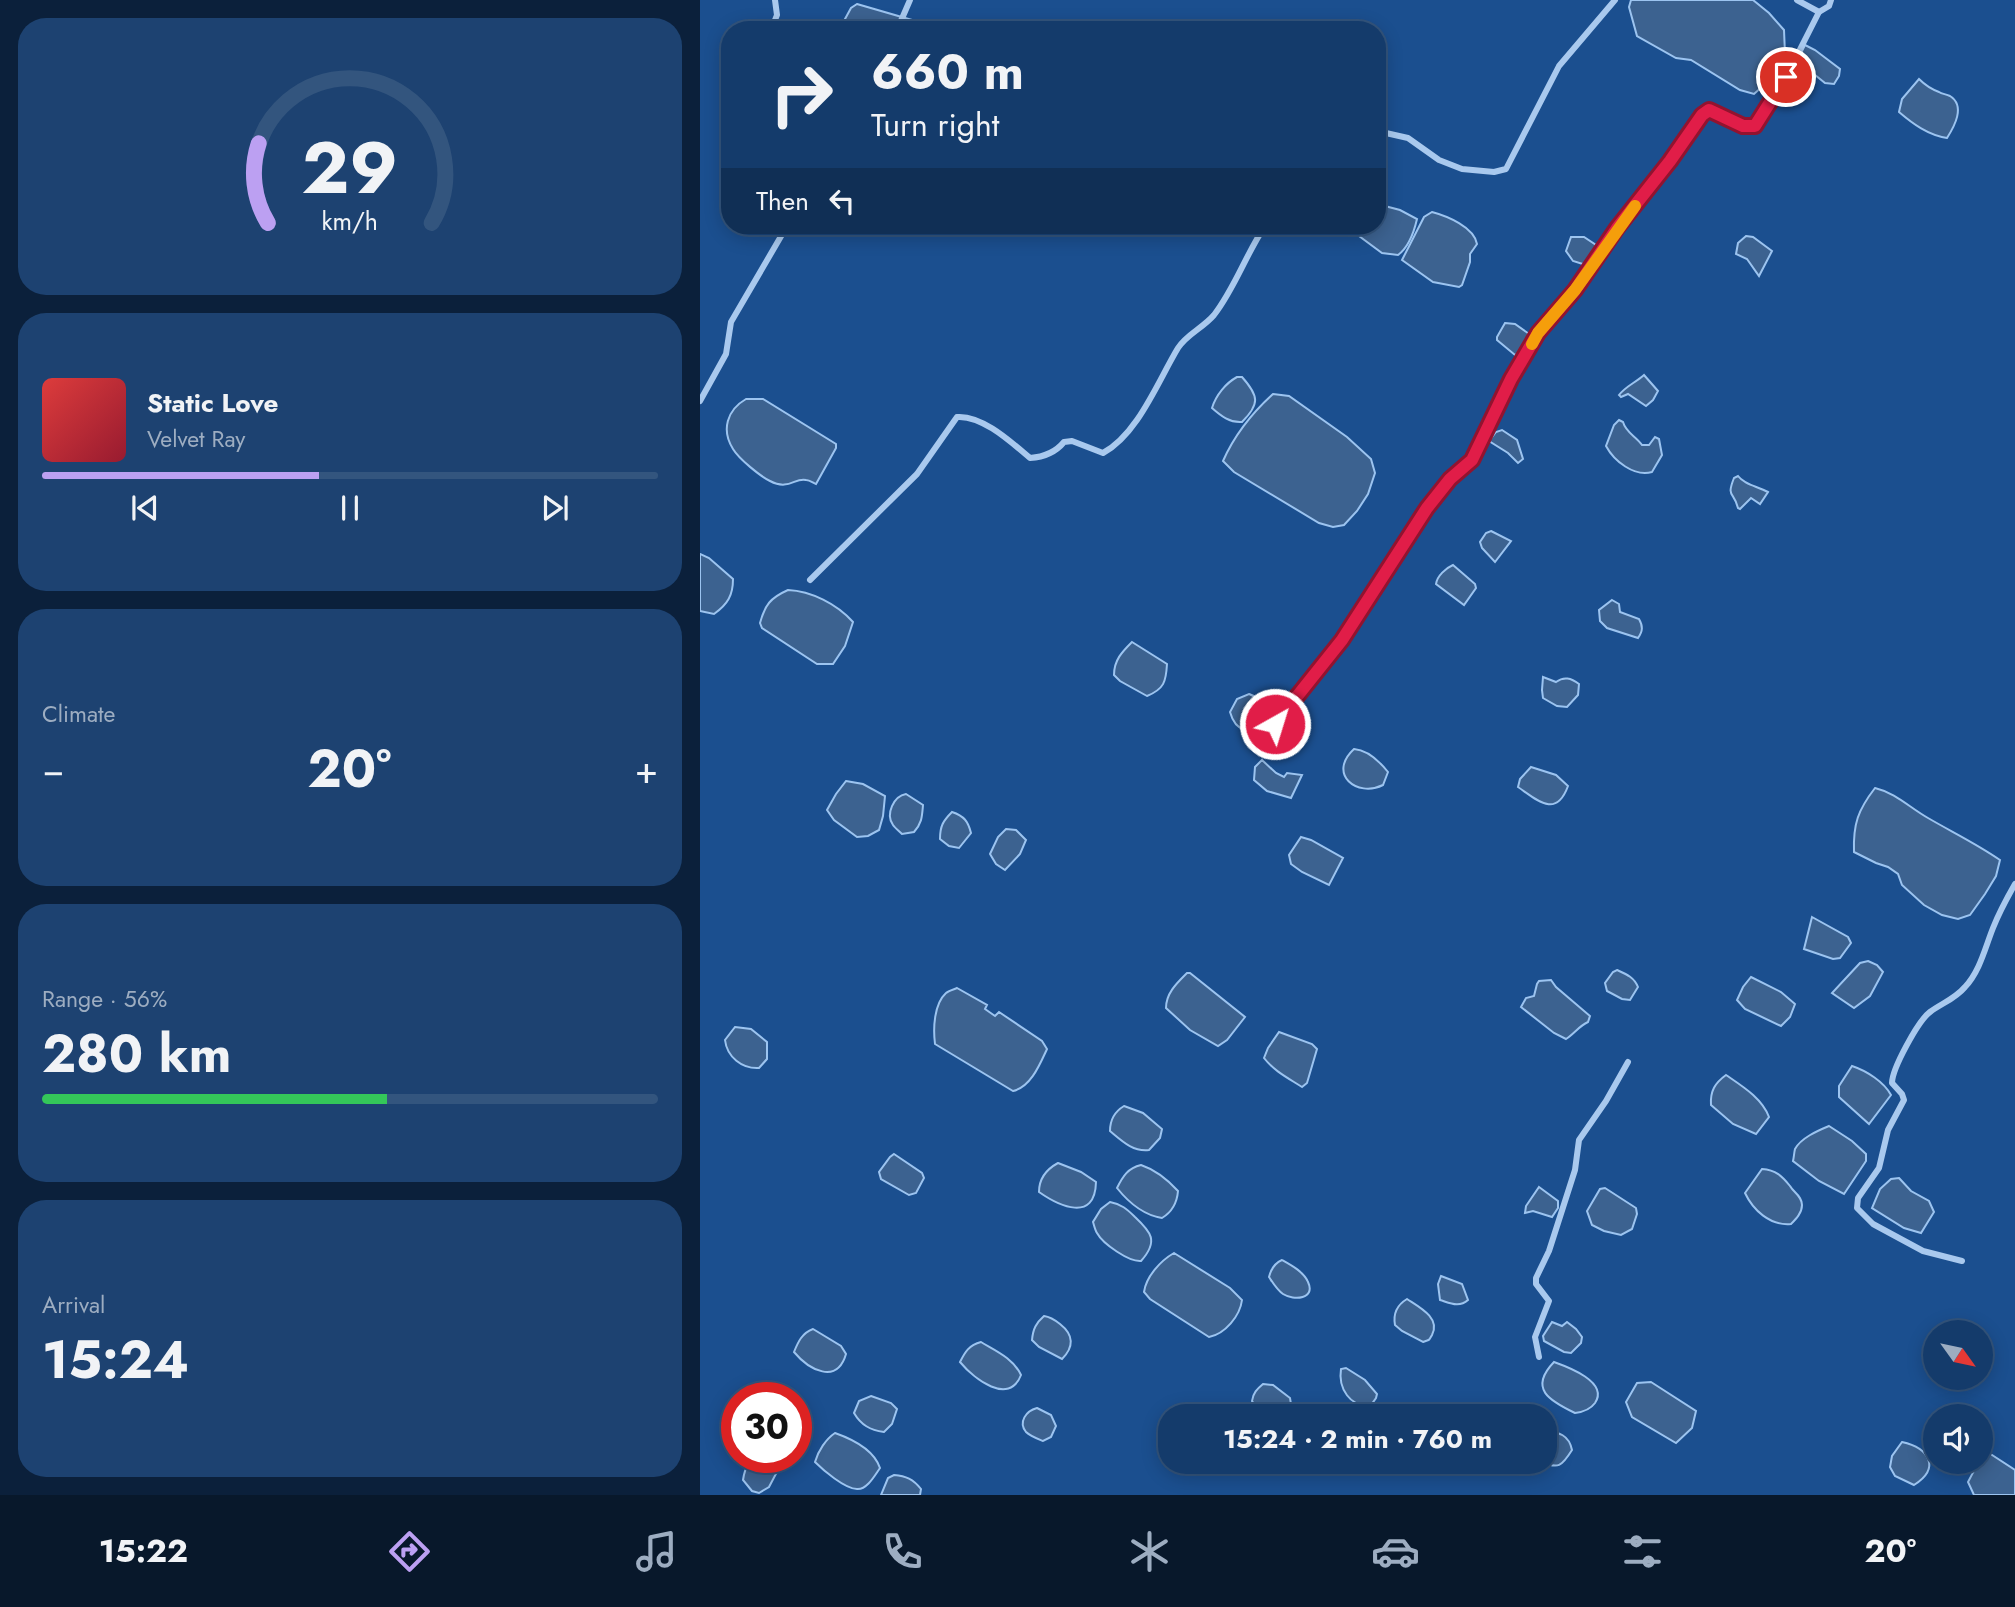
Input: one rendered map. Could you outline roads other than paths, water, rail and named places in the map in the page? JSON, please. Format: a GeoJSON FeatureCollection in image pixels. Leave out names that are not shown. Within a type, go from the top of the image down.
{"type":"FeatureCollection","features":[{"type":"Feature","properties":{"kind":"street"},"geometry":{"type":"LineString","coordinates":[[775,0],[777,15],[775,21]]}},
{"type":"Feature","properties":{"kind":"street"},"geometry":{"type":"LineString","coordinates":[[900,21],[910,0]]}},
{"type":"Feature","properties":{"kind":"street"},"geometry":{"type":"LineString","coordinates":[[1386,133],[1408,138],[1439,160],[1462,169],[1494,172],[1506,169],[1559,66],[1615,0]]}},
{"type":"Feature","properties":{"kind":"street"},"geometry":{"type":"LineString","coordinates":[[1797,0],[1819,12]]}},
{"type":"Feature","properties":{"kind":"street"},"geometry":{"type":"LineString","coordinates":[[1275,724],[1342,640],[1427,508],[1450,479],[1472,460],[1511,379],[1538,333],[1575,290],[1617,228],[1702,115],[1709,110],[1743,126],[1755,126],[1786,77],[1819,12],[1829,6],[1831,0]]}},
{"type":"Feature","properties":{"kind":"street"},"geometry":{"type":"LineString","coordinates":[[700,401],[726,354],[731,322],[782,235]]}},
{"type":"Feature","properties":{"kind":"street"},"geometry":{"type":"LineString","coordinates":[[810,580],[918,474],[957,417],[971,418],[999,433],[1030,458],[1041,457],[1058,449],[1064,442],[1072,441],[1103,453],[1111,449],[1144,408],[1181,345],[1213,316],[1259,235]]}},
{"type":"Feature","properties":{"kind":"street"},"geometry":{"type":"LineString","coordinates":[[1962,1261],[1923,1251],[1873,1224],[1857,1208],[1858,1198],[1879,1168],[1888,1130],[1904,1100],[1892,1083],[1898,1064],[1928,1013],[1952,1000],[1967,986],[2015,884]]}},
{"type":"Feature","properties":{"kind":"street"},"geometry":{"type":"LineString","coordinates":[[1539,1357],[1535,1337],[1549,1301],[1536,1284],[1536,1278],[1549,1251],[1575,1170],[1579,1140],[1606,1101],[1628,1062]]}},
{"type":"Feature","properties":{"kind":"water"},"geometry":{"type":"Polygon","coordinates":[[[1631,0],[1753,0],[1784,30],[1785,54],[1772,78],[1754,94],[1740,90],[1691,60],[1676,58],[1637,36],[1629,7],[1631,0]]]}},
{"type":"Feature","properties":{"kind":"water"},"geometry":{"type":"Polygon","coordinates":[[[857,4],[915,21],[844,21],[851,8],[857,4]]]}},
{"type":"Feature","properties":{"kind":"water"},"geometry":{"type":"Polygon","coordinates":[[[1805,45],[1840,69],[1834,84],[1825,83],[1799,62],[1805,45]]]}},
{"type":"Feature","properties":{"kind":"water"},"geometry":{"type":"Polygon","coordinates":[[[1919,79],[1955,100],[1957,117],[1947,138],[1921,128],[1899,112],[1902,99],[1919,79]]]}},
{"type":"Feature","properties":{"kind":"water"},"geometry":{"type":"Polygon","coordinates":[[[1386,206],[1417,219],[1408,244],[1398,255],[1382,253],[1359,236],[1386,235],[1386,206]]]}},
{"type":"Feature","properties":{"kind":"water"},"geometry":{"type":"Polygon","coordinates":[[[1432,212],[1459,223],[1475,238],[1477,244],[1470,254],[1470,262],[1459,287],[1433,282],[1402,260],[1424,217],[1432,212]]]}},
{"type":"Feature","properties":{"kind":"water"},"geometry":{"type":"Polygon","coordinates":[[[1746,236],[1753,237],[1772,251],[1759,276],[1747,259],[1736,254],[1738,243],[1746,236]]]}},
{"type":"Feature","properties":{"kind":"water"},"geometry":{"type":"Polygon","coordinates":[[[1571,237],[1584,237],[1596,245],[1594,254],[1586,265],[1573,261],[1566,251],[1571,237]]]}},
{"type":"Feature","properties":{"kind":"water"},"geometry":{"type":"Polygon","coordinates":[[[1505,323],[1515,324],[1532,336],[1526,348],[1519,354],[1515,355],[1497,340],[1505,323]]]}},
{"type":"Feature","properties":{"kind":"water"},"geometry":{"type":"Polygon","coordinates":[[[1644,375],[1658,391],[1646,406],[1628,394],[1621,397],[1619,395],[1625,389],[1644,375]]]}},
{"type":"Feature","properties":{"kind":"water"},"geometry":{"type":"Polygon","coordinates":[[[1237,377],[1242,377],[1248,384],[1255,400],[1252,410],[1242,422],[1230,420],[1212,408],[1222,390],[1237,377]]]}},
{"type":"Feature","properties":{"kind":"water"},"geometry":{"type":"Polygon","coordinates":[[[1273,394],[1289,396],[1347,437],[1371,459],[1375,473],[1368,494],[1344,525],[1333,527],[1319,523],[1234,472],[1223,461],[1245,424],[1273,394]]]}},
{"type":"Feature","properties":{"kind":"water"},"geometry":{"type":"Polygon","coordinates":[[[746,399],[763,399],[836,444],[816,484],[802,480],[777,484],[755,471],[736,453],[727,435],[728,421],[734,409],[746,399]]]}},
{"type":"Feature","properties":{"kind":"water"},"geometry":{"type":"Polygon","coordinates":[[[1619,420],[1642,445],[1649,445],[1655,437],[1659,439],[1662,455],[1652,472],[1632,470],[1619,462],[1606,446],[1614,425],[1619,420]]]}},
{"type":"Feature","properties":{"kind":"water"},"geometry":{"type":"Polygon","coordinates":[[[1502,430],[1517,440],[1523,459],[1518,463],[1489,441],[1496,432],[1502,430]]]}},
{"type":"Feature","properties":{"kind":"water"},"geometry":{"type":"Polygon","coordinates":[[[1738,476],[1768,492],[1760,504],[1751,498],[1738,508],[1731,489],[1734,478],[1738,476]]]}},
{"type":"Feature","properties":{"kind":"water"},"geometry":{"type":"Polygon","coordinates":[[[1491,531],[1511,541],[1495,562],[1480,542],[1486,533],[1491,531]]]}},
{"type":"Feature","properties":{"kind":"water"},"geometry":{"type":"Polygon","coordinates":[[[700,554],[709,558],[733,579],[729,599],[714,614],[700,611],[700,554]]]}},
{"type":"Feature","properties":{"kind":"water"},"geometry":{"type":"Polygon","coordinates":[[[1453,565],[1475,584],[1476,588],[1464,605],[1436,584],[1442,573],[1453,565]]]}},
{"type":"Feature","properties":{"kind":"water"},"geometry":{"type":"Polygon","coordinates":[[[788,590],[823,600],[853,622],[845,646],[833,664],[817,664],[762,628],[760,623],[766,607],[788,590]]]}},
{"type":"Feature","properties":{"kind":"water"},"geometry":{"type":"Polygon","coordinates":[[[1612,600],[1619,604],[1620,612],[1639,619],[1642,628],[1638,638],[1607,628],[1600,621],[1599,610],[1612,600]]]}},
{"type":"Feature","properties":{"kind":"water"},"geometry":{"type":"Polygon","coordinates":[[[1132,642],[1167,664],[1163,684],[1147,696],[1114,675],[1117,661],[1132,642]]]}},
{"type":"Feature","properties":{"kind":"water"},"geometry":{"type":"Polygon","coordinates":[[[1543,677],[1556,682],[1565,678],[1573,680],[1579,684],[1578,695],[1567,707],[1557,706],[1543,698],[1543,677]]]}},
{"type":"Feature","properties":{"kind":"water"},"geometry":{"type":"Polygon","coordinates":[[[1249,694],[1262,701],[1267,710],[1266,719],[1261,726],[1253,730],[1244,730],[1236,724],[1230,712],[1237,699],[1249,694]]]}},
{"type":"Feature","properties":{"kind":"water"},"geometry":{"type":"Polygon","coordinates":[[[1354,749],[1373,757],[1388,772],[1383,785],[1373,788],[1355,786],[1344,775],[1346,758],[1354,749]]]}},
{"type":"Feature","properties":{"kind":"water"},"geometry":{"type":"Polygon","coordinates":[[[1262,760],[1284,777],[1287,773],[1302,775],[1291,798],[1267,791],[1254,780],[1255,767],[1262,760]]]}},
{"type":"Feature","properties":{"kind":"water"},"geometry":{"type":"Polygon","coordinates":[[[1531,767],[1556,775],[1568,786],[1558,802],[1546,804],[1518,787],[1520,779],[1531,767]]]}},
{"type":"Feature","properties":{"kind":"water"},"geometry":{"type":"Polygon","coordinates":[[[846,781],[863,784],[885,796],[879,830],[868,836],[857,837],[834,820],[827,810],[846,781]]]}},
{"type":"Feature","properties":{"kind":"water"},"geometry":{"type":"Polygon","coordinates":[[[1875,788],[1896,797],[2000,860],[1996,876],[1970,915],[1958,919],[1942,915],[1924,905],[1902,885],[1898,874],[1854,852],[1854,833],[1858,818],[1864,803],[1875,788]]]}},
{"type":"Feature","properties":{"kind":"water"},"geometry":{"type":"Polygon","coordinates":[[[906,794],[923,805],[920,823],[914,832],[902,834],[891,821],[890,811],[898,798],[906,794]]]}},
{"type":"Feature","properties":{"kind":"water"},"geometry":{"type":"Polygon","coordinates":[[[952,812],[965,820],[971,833],[959,848],[949,846],[940,839],[943,824],[952,812]]]}},
{"type":"Feature","properties":{"kind":"water"},"geometry":{"type":"Polygon","coordinates":[[[1006,829],[1016,830],[1026,840],[1020,854],[1005,870],[996,864],[990,854],[998,837],[1006,829]]]}},
{"type":"Feature","properties":{"kind":"water"},"geometry":{"type":"Polygon","coordinates":[[[1301,837],[1343,858],[1329,885],[1291,864],[1289,855],[1301,837]]]}},
{"type":"Feature","properties":{"kind":"water"},"geometry":{"type":"Polygon","coordinates":[[[1812,917],[1848,937],[1851,943],[1840,958],[1833,959],[1804,949],[1812,917]]]}},
{"type":"Feature","properties":{"kind":"water"},"geometry":{"type":"Polygon","coordinates":[[[1868,961],[1883,972],[1870,996],[1854,1008],[1832,993],[1860,963],[1868,961]]]}},
{"type":"Feature","properties":{"kind":"water"},"geometry":{"type":"Polygon","coordinates":[[[1617,970],[1632,978],[1638,987],[1630,1000],[1607,991],[1605,983],[1617,970]]]}},
{"type":"Feature","properties":{"kind":"water"},"geometry":{"type":"Polygon","coordinates":[[[1187,973],[1245,1017],[1227,1040],[1218,1046],[1190,1030],[1166,1008],[1170,993],[1187,973]]]}},
{"type":"Feature","properties":{"kind":"water"},"geometry":{"type":"Polygon","coordinates":[[[1751,977],[1781,992],[1795,1004],[1790,1017],[1781,1026],[1745,1009],[1737,1000],[1751,977]]]}},
{"type":"Feature","properties":{"kind":"water"},"geometry":{"type":"Polygon","coordinates":[[[1551,980],[1590,1016],[1588,1022],[1566,1039],[1521,1007],[1526,998],[1534,996],[1539,981],[1551,980]]]}},
{"type":"Feature","properties":{"kind":"water"},"geometry":{"type":"Polygon","coordinates":[[[957,988],[987,1005],[985,1009],[995,1016],[999,1012],[1042,1041],[1047,1049],[1034,1074],[1019,1089],[1013,1091],[935,1044],[934,1024],[939,1003],[946,993],[957,988]]]}},
{"type":"Feature","properties":{"kind":"water"},"geometry":{"type":"Polygon","coordinates":[[[735,1027],[751,1029],[767,1042],[767,1059],[759,1068],[741,1064],[729,1052],[725,1040],[735,1027]]]}},
{"type":"Feature","properties":{"kind":"water"},"geometry":{"type":"Polygon","coordinates":[[[1279,1032],[1312,1044],[1317,1049],[1307,1083],[1302,1087],[1277,1071],[1264,1058],[1279,1032]]]}},
{"type":"Feature","properties":{"kind":"water"},"geometry":{"type":"Polygon","coordinates":[[[1852,1066],[1875,1078],[1891,1095],[1869,1124],[1839,1097],[1839,1086],[1852,1066]]]}},
{"type":"Feature","properties":{"kind":"water"},"geometry":{"type":"Polygon","coordinates":[[[1726,1075],[1751,1093],[1766,1110],[1769,1117],[1756,1134],[1733,1124],[1711,1105],[1714,1088],[1726,1075]]]}},
{"type":"Feature","properties":{"kind":"water"},"geometry":{"type":"Polygon","coordinates":[[[1124,1106],[1143,1113],[1162,1129],[1160,1138],[1149,1150],[1133,1148],[1110,1131],[1113,1117],[1124,1106]]]}},
{"type":"Feature","properties":{"kind":"water"},"geometry":{"type":"Polygon","coordinates":[[[1829,1126],[1866,1154],[1866,1161],[1844,1194],[1819,1181],[1793,1161],[1795,1149],[1801,1141],[1829,1126]]]}},
{"type":"Feature","properties":{"kind":"water"},"geometry":{"type":"Polygon","coordinates":[[[894,1154],[922,1173],[924,1178],[916,1193],[909,1195],[881,1179],[879,1172],[894,1154]]]}},
{"type":"Feature","properties":{"kind":"water"},"geometry":{"type":"Polygon","coordinates":[[[1058,1163],[1081,1172],[1096,1182],[1094,1195],[1083,1207],[1066,1206],[1039,1192],[1044,1175],[1058,1163]]]}},
{"type":"Feature","properties":{"kind":"water"},"geometry":{"type":"Polygon","coordinates":[[[1141,1165],[1161,1175],[1178,1191],[1173,1207],[1162,1218],[1137,1208],[1117,1188],[1126,1173],[1141,1165]]]}},
{"type":"Feature","properties":{"kind":"water"},"geometry":{"type":"Polygon","coordinates":[[[1762,1169],[1781,1176],[1801,1199],[1801,1211],[1791,1224],[1769,1220],[1763,1216],[1745,1193],[1762,1169]]]}},
{"type":"Feature","properties":{"kind":"water"},"geometry":{"type":"Polygon","coordinates":[[[1899,1178],[1911,1191],[1929,1201],[1934,1212],[1921,1233],[1904,1228],[1872,1208],[1880,1189],[1891,1179],[1899,1178]]]}},
{"type":"Feature","properties":{"kind":"water"},"geometry":{"type":"Polygon","coordinates":[[[1539,1187],[1558,1201],[1558,1208],[1552,1217],[1533,1211],[1525,1213],[1526,1206],[1539,1187]]]}},
{"type":"Feature","properties":{"kind":"water"},"geometry":{"type":"Polygon","coordinates":[[[1605,1188],[1636,1208],[1637,1214],[1632,1229],[1621,1235],[1592,1225],[1587,1211],[1600,1189],[1605,1188]]]}},
{"type":"Feature","properties":{"kind":"water"},"geometry":{"type":"Polygon","coordinates":[[[1110,1202],[1126,1209],[1149,1232],[1150,1248],[1141,1261],[1117,1252],[1096,1232],[1093,1222],[1101,1209],[1110,1202]]]}},
{"type":"Feature","properties":{"kind":"water"},"geometry":{"type":"Polygon","coordinates":[[[1174,1253],[1230,1288],[1242,1300],[1235,1318],[1221,1332],[1209,1337],[1150,1299],[1144,1292],[1154,1270],[1174,1253]]]}},
{"type":"Feature","properties":{"kind":"water"},"geometry":{"type":"Polygon","coordinates":[[[1282,1260],[1304,1275],[1310,1288],[1307,1295],[1298,1298],[1288,1296],[1281,1292],[1269,1277],[1275,1265],[1282,1260]]]}},
{"type":"Feature","properties":{"kind":"water"},"geometry":{"type":"Polygon","coordinates":[[[1441,1276],[1462,1284],[1468,1300],[1458,1304],[1440,1300],[1438,1284],[1441,1276]]]}},
{"type":"Feature","properties":{"kind":"water"},"geometry":{"type":"Polygon","coordinates":[[[1407,1299],[1423,1309],[1434,1323],[1429,1340],[1423,1342],[1395,1325],[1396,1310],[1407,1299]]]}},
{"type":"Feature","properties":{"kind":"water"},"geometry":{"type":"Polygon","coordinates":[[[1044,1316],[1053,1319],[1068,1332],[1070,1346],[1062,1359],[1039,1347],[1032,1340],[1035,1326],[1044,1316]]]}},
{"type":"Feature","properties":{"kind":"water"},"geometry":{"type":"Polygon","coordinates":[[[1552,1322],[1562,1326],[1567,1322],[1582,1337],[1581,1343],[1571,1353],[1544,1341],[1543,1336],[1552,1322]]]}},
{"type":"Feature","properties":{"kind":"water"},"geometry":{"type":"Polygon","coordinates":[[[813,1329],[841,1346],[846,1354],[842,1364],[830,1372],[815,1369],[794,1352],[803,1335],[813,1329]]]}},
{"type":"Feature","properties":{"kind":"water"},"geometry":{"type":"Polygon","coordinates":[[[981,1342],[1013,1364],[1021,1375],[1016,1384],[1000,1389],[991,1386],[974,1376],[960,1362],[968,1349],[981,1342]]]}},
{"type":"Feature","properties":{"kind":"water"},"geometry":{"type":"Polygon","coordinates":[[[1554,1362],[1592,1382],[1598,1395],[1591,1407],[1575,1413],[1545,1393],[1543,1380],[1546,1371],[1554,1362]]]}},
{"type":"Feature","properties":{"kind":"water"},"geometry":{"type":"Polygon","coordinates":[[[1346,1368],[1365,1380],[1377,1394],[1372,1404],[1360,1404],[1351,1400],[1341,1383],[1341,1369],[1346,1368]]]}},
{"type":"Feature","properties":{"kind":"water"},"geometry":{"type":"Polygon","coordinates":[[[1651,1382],[1696,1411],[1692,1428],[1676,1443],[1632,1417],[1626,1402],[1637,1383],[1651,1382]]]}},
{"type":"Feature","properties":{"kind":"water"},"geometry":{"type":"Polygon","coordinates":[[[1263,1384],[1273,1385],[1290,1398],[1291,1404],[1254,1404],[1252,1401],[1257,1389],[1263,1384]]]}},
{"type":"Feature","properties":{"kind":"water"},"geometry":{"type":"Polygon","coordinates":[[[871,1396],[891,1403],[897,1409],[892,1424],[884,1432],[866,1426],[854,1413],[859,1401],[871,1396]]]}},
{"type":"Feature","properties":{"kind":"water"},"geometry":{"type":"Polygon","coordinates":[[[1037,1408],[1051,1415],[1056,1426],[1051,1437],[1043,1441],[1028,1433],[1023,1424],[1027,1414],[1037,1408]]]}},
{"type":"Feature","properties":{"kind":"water"},"geometry":{"type":"Polygon","coordinates":[[[835,1433],[862,1446],[873,1456],[880,1468],[861,1489],[846,1486],[815,1462],[823,1446],[835,1433]]]}},
{"type":"Feature","properties":{"kind":"water"},"geometry":{"type":"Polygon","coordinates":[[[1557,1433],[1563,1435],[1572,1450],[1557,1466],[1557,1433]]]}},
{"type":"Feature","properties":{"kind":"water"},"geometry":{"type":"Polygon","coordinates":[[[1902,1442],[1919,1449],[1923,1452],[1923,1474],[1926,1474],[1914,1485],[1895,1476],[1890,1467],[1892,1456],[1902,1442]]]}},
{"type":"Feature","properties":{"kind":"water"},"geometry":{"type":"Polygon","coordinates":[[[1993,1456],[2015,1470],[2015,1495],[1974,1495],[1968,1482],[1972,1474],[1993,1474],[1993,1456]]]}},
{"type":"Feature","properties":{"kind":"water"},"geometry":{"type":"Polygon","coordinates":[[[745,1473],[776,1473],[769,1487],[759,1493],[752,1491],[743,1480],[745,1473]]]}},
{"type":"Feature","properties":{"kind":"water"},"geometry":{"type":"Polygon","coordinates":[[[894,1475],[906,1477],[915,1483],[921,1489],[920,1495],[881,1495],[888,1478],[894,1475]]]}}]}
